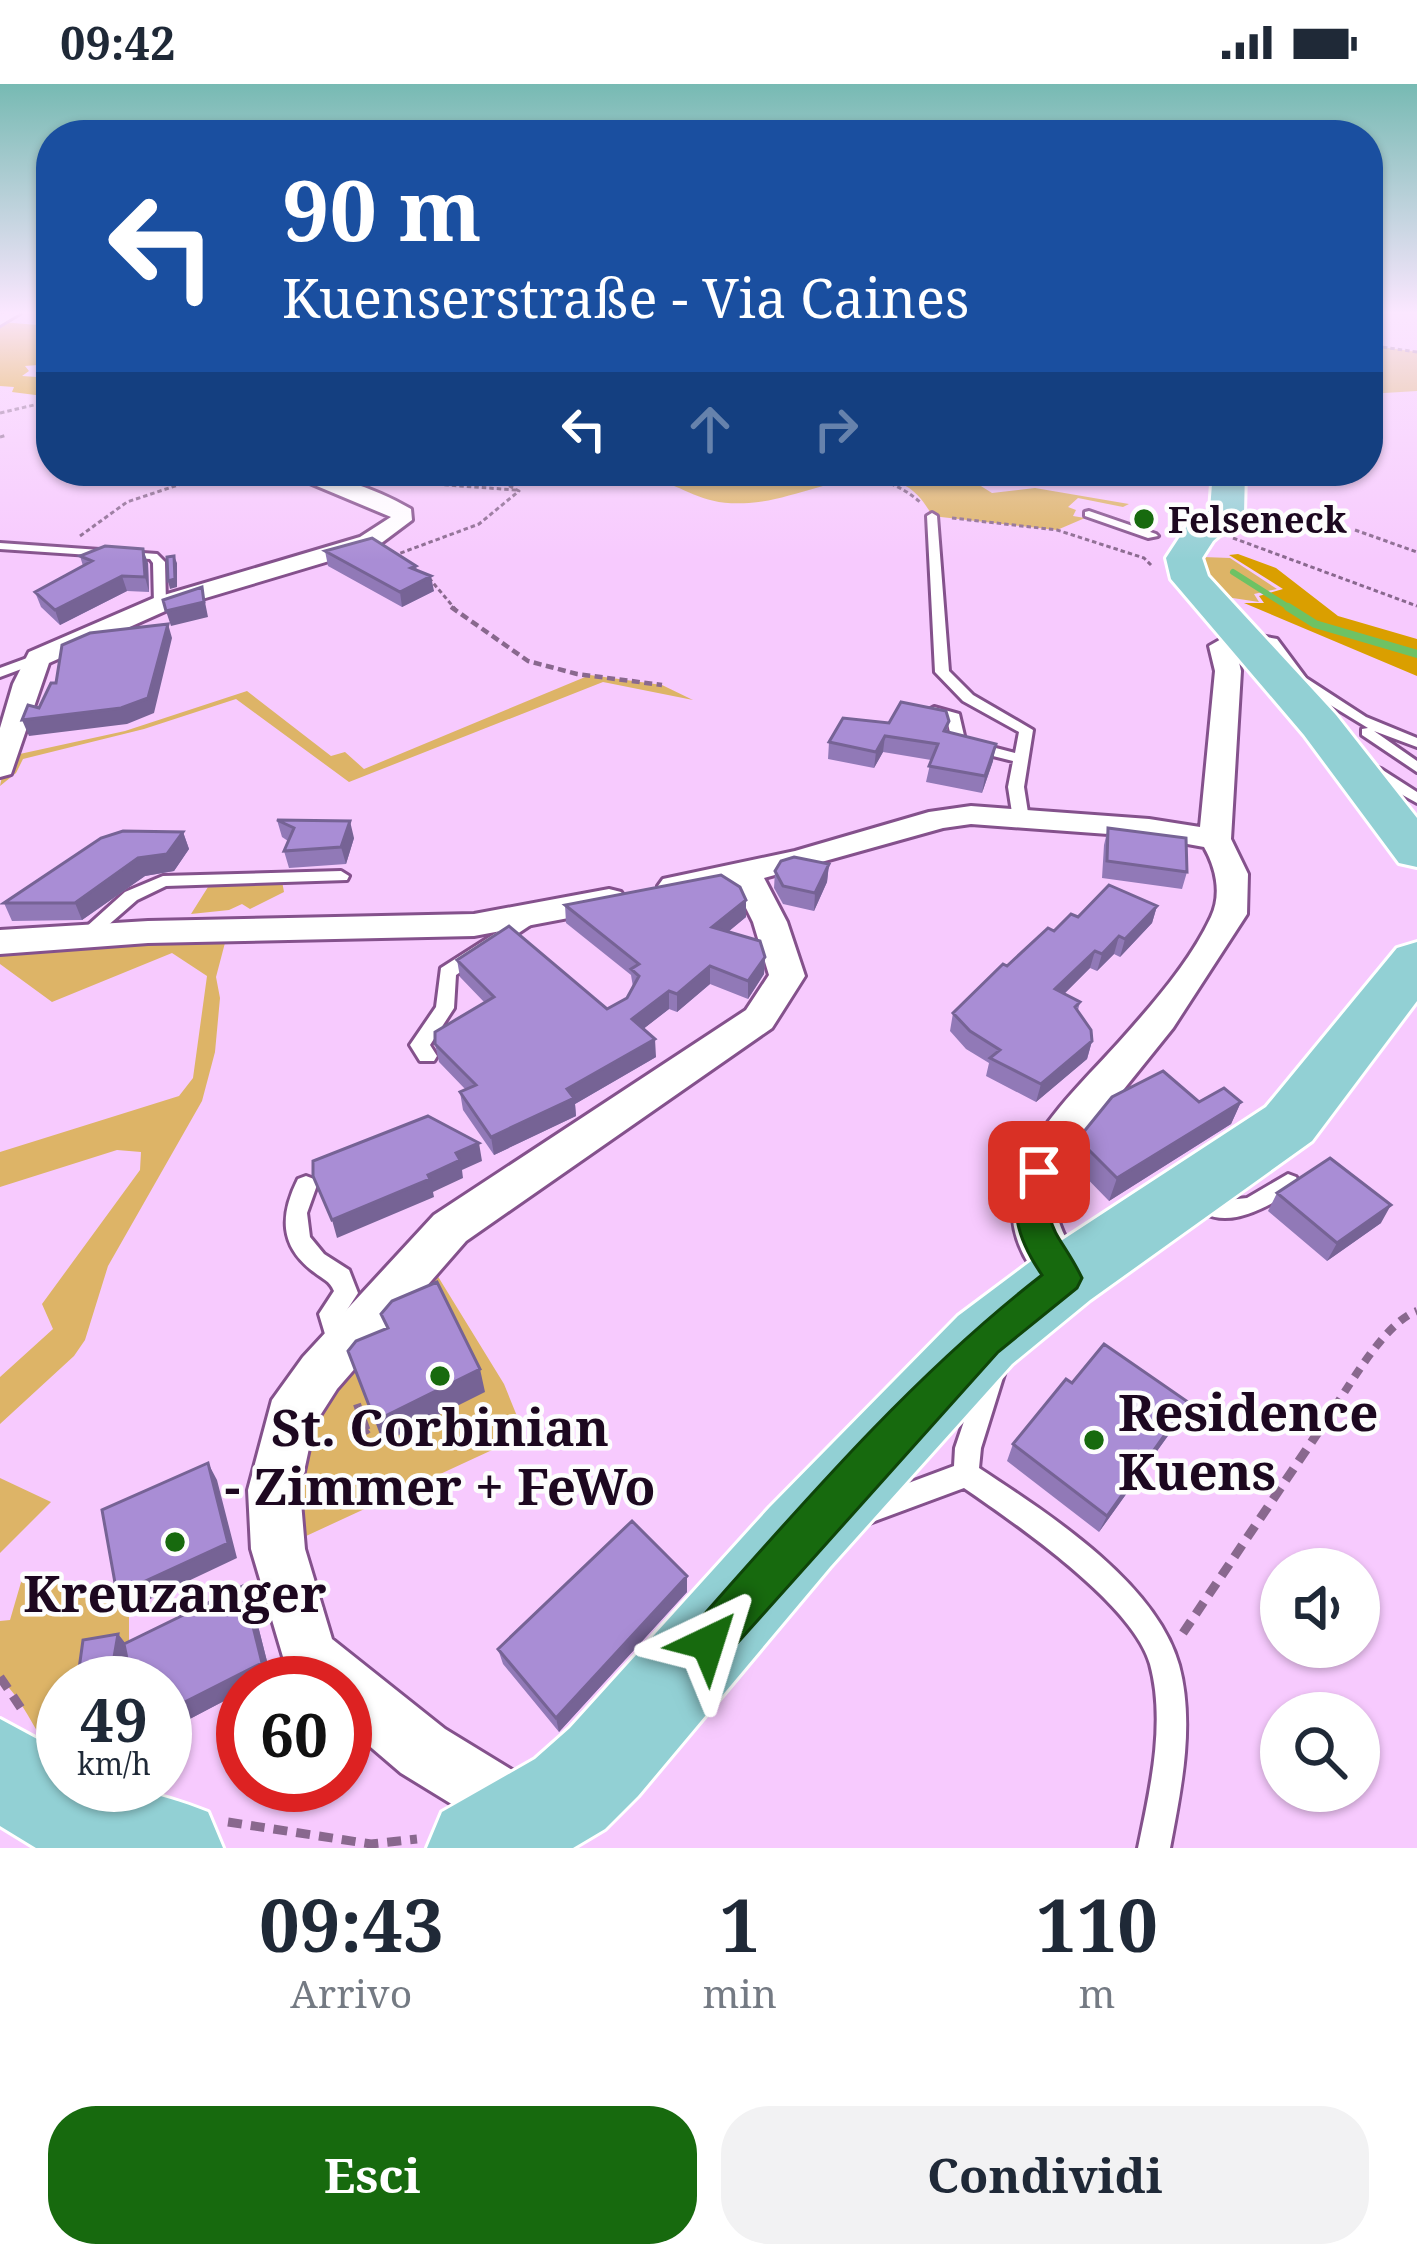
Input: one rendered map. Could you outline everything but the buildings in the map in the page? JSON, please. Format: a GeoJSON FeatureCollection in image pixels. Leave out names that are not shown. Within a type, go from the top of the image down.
{"type":"FeatureCollection","features":[{"type":"Feature","properties":{"kind":"main road"},"geometry":{"type":"LineString","coordinates":[[1230,488],[1227,514],[1200,534],[1162,549],[1350,763],[1417,852]]}},
{"type":"Feature","properties":{"kind":"main road"},"geometry":{"type":"LineString","coordinates":[[501,1823],[570,1793],[604,1762],[800,1537],[944,1382],[1037,1299],[1289,1124],[1417,961]]}},
{"type":"Feature","properties":{"kind":"main road"},"geometry":{"type":"LineString","coordinates":[[0,1768],[101,1832],[191,1833]]}},
{"type":"Feature","properties":{"kind":"street"},"geometry":{"type":"LineString","coordinates":[[0,768],[11,747],[28,673],[38,658],[160,604],[338,552],[398,526],[403,514],[394,507],[338,486]]}},
{"type":"Feature","properties":{"kind":"street"},"geometry":{"type":"LineString","coordinates":[[1037,1299],[1031,1199],[1039,1172],[1077,1112],[1135,1050],[1230,914],[1235,890],[1230,860],[1215,838],[1228,671],[1222,646],[1239,637]]}},
{"type":"Feature","properties":{"kind":"street"},"geometry":{"type":"LineString","coordinates":[[0,942],[474,925],[530,918],[745,873],[940,819],[1021,819],[1215,838]]}},
{"type":"Feature","properties":{"kind":"street"},"geometry":{"type":"LineString","coordinates":[[309,1656],[274,1520],[279,1461],[290,1417],[340,1372],[450,1228],[758,1019],[787,976],[770,922],[745,873]]}},
{"type":"Feature","properties":{"kind":"street"},"geometry":{"type":"LineString","coordinates":[[372,1709],[501,1823]]}},
{"type":"Feature","properties":{"kind":"lane"},"geometry":{"type":"LineString","coordinates":[[1089,514],[1162,549]]}},
{"type":"Feature","properties":{"kind":"lane"},"geometry":{"type":"LineString","coordinates":[[932,516],[942,672],[968,698],[1026,730],[1028,740],[1019,758],[1021,819]]}},
{"type":"Feature","properties":{"kind":"lane"},"geometry":{"type":"LineString","coordinates":[[0,546],[153,556],[159,562],[160,604]]}},
{"type":"Feature","properties":{"kind":"lane"},"geometry":{"type":"LineString","coordinates":[[1239,637],[1272,642],[1301,681],[1417,768]]}},
{"type":"Feature","properties":{"kind":"lane"},"geometry":{"type":"LineString","coordinates":[[0,673],[38,658]]}},
{"type":"Feature","properties":{"kind":"lane"},"geometry":{"type":"LineString","coordinates":[[1301,681],[1361,720],[1417,743]]}},
{"type":"Feature","properties":{"kind":"lane"},"geometry":{"type":"LineString","coordinates":[[934,711],[954,717],[958,743],[1019,758]]}},
{"type":"Feature","properties":{"kind":"lane"},"geometry":{"type":"LineString","coordinates":[[1350,763],[1382,772],[1394,786],[1417,798]]}},
{"type":"Feature","properties":{"kind":"lane"},"geometry":{"type":"LineString","coordinates":[[84,937],[131,896],[163,881],[341,876]]}},
{"type":"Feature","properties":{"kind":"lane"},"geometry":{"type":"LineString","coordinates":[[427,1056],[420,1045],[445,1008],[448,972],[530,918]]}},
{"type":"Feature","properties":{"kind":"lane"},"geometry":{"type":"LineString","coordinates":[[1188,1190],[1214,1210],[1251,1206],[1288,1183]]}},
{"type":"Feature","properties":{"kind":"lane"},"geometry":{"type":"LineString","coordinates":[[306,1185],[293,1215],[298,1239],[316,1266],[341,1276],[346,1293],[332,1315],[340,1372]]}},
{"type":"Feature","properties":{"kind":"lane"},"geometry":{"type":"LineString","coordinates":[[966,1474],[968,1448],[1037,1299]]}},
{"type":"Feature","properties":{"kind":"lane"},"geometry":{"type":"LineString","coordinates":[[800,1537],[966,1474]]}},
{"type":"Feature","properties":{"kind":"lane"},"geometry":{"type":"LineString","coordinates":[[966,1474],[1049,1530],[1126,1604],[1164,1660],[1170,1771],[1154,1848]]}},
{"type":"Feature","properties":{"kind":"path"},"geometry":{"type":"LineString","coordinates":[[0,412],[36,404]]}},
{"type":"Feature","properties":{"kind":"path"},"geometry":{"type":"LineString","coordinates":[[0,436],[7,435]]}},
{"type":"Feature","properties":{"kind":"path"},"geometry":{"type":"LineString","coordinates":[[68,550],[105,511],[163,486]]}},
{"type":"Feature","properties":{"kind":"path"},"geometry":{"type":"LineString","coordinates":[[350,490],[358,486]]}},
{"type":"Feature","properties":{"kind":"path"},"geometry":{"type":"LineString","coordinates":[[480,486],[518,490]]}},
{"type":"Feature","properties":{"kind":"path"},"geometry":{"type":"LineString","coordinates":[[510,486],[518,490]]}},
{"type":"Feature","properties":{"kind":"path"},"geometry":{"type":"LineString","coordinates":[[899,486],[915,495],[932,516],[1057,530],[1096,547],[1144,558],[1162,549]]}},
{"type":"Feature","properties":{"kind":"path"},"geometry":{"type":"LineString","coordinates":[[1230,488],[1253,511],[1226,535],[1417,606]]}},
{"type":"Feature","properties":{"kind":"path"},"geometry":{"type":"LineString","coordinates":[[406,568],[398,554],[457,536],[493,517],[518,490]]}},
{"type":"Feature","properties":{"kind":"path"},"geometry":{"type":"LineString","coordinates":[[1355,530],[1417,552]]}},
{"type":"Feature","properties":{"kind":"path"},"geometry":{"type":"LineString","coordinates":[[425,575],[437,583],[446,604],[527,661],[577,674],[662,685]]}},
{"type":"Feature","properties":{"kind":"path"},"geometry":{"type":"LineString","coordinates":[[1164,1660],[1370,1356],[1406,1315],[1417,1311]]}},
{"type":"Feature","properties":{"kind":"path"},"geometry":{"type":"LineString","coordinates":[[340,1372],[362,1403],[365,1430],[375,1423]]}},
{"type":"Feature","properties":{"kind":"path"},"geometry":{"type":"LineString","coordinates":[[191,1833],[371,1844],[501,1823]]}},
{"type":"Feature","properties":{"kind":"shaded area"},"geometry":{"type":"Polygon","coordinates":[[[672,486],[826,486],[749,503],[707,499],[672,486]]]}},
{"type":"Feature","properties":{"kind":"shaded area"},"geometry":{"type":"Polygon","coordinates":[[[904,486],[981,486],[992,493],[1035,488],[1129,504],[1123,507],[1078,498],[1068,507],[1076,510],[1073,516],[1085,518],[1057,530],[932,516],[916,493],[904,486]]]}},
{"type":"Feature","properties":{"kind":"shaded area"},"geometry":{"type":"Polygon","coordinates":[[[1229,555],[1276,568],[1338,616],[1417,639],[1417,676],[1244,603],[1264,603],[1259,596],[1283,589],[1229,555]]]}},
{"type":"Feature","properties":{"kind":"shaded area"},"geometry":{"type":"Polygon","coordinates":[[[1203,557],[1230,558],[1277,589],[1254,594],[1259,602],[1226,597],[1203,569],[1203,557]]]}},
{"type":"Feature","properties":{"kind":"shaded area"},"geometry":{"type":"Polygon","coordinates":[[[590,675],[662,685],[693,700],[603,682],[349,782],[236,699],[144,729],[23,759],[16,773],[0,786],[6,757],[125,731],[247,691],[331,756],[345,752],[364,769],[590,675]]]}},
{"type":"Feature","properties":{"kind":"shaded area"},"geometry":{"type":"Polygon","coordinates":[[[282,881],[284,892],[250,909],[242,904],[191,914],[208,887],[282,881]]]}},
{"type":"Feature","properties":{"kind":"shaded area"},"geometry":{"type":"Polygon","coordinates":[[[226,939],[216,977],[220,998],[215,1052],[202,1101],[108,1266],[85,1340],[74,1356],[0,1424],[0,1377],[53,1329],[42,1304],[140,1170],[141,1152],[117,1150],[0,1187],[0,1152],[179,1096],[193,1078],[207,976],[172,953],[52,1002],[0,964],[0,942],[226,939]]]}},
{"type":"Feature","properties":{"kind":"shaded area"},"geometry":{"type":"Polygon","coordinates":[[[426,1257],[504,1384],[521,1426],[516,1439],[278,1549],[279,1461],[426,1257]]]}},
{"type":"Feature","properties":{"kind":"shaded area"},"geometry":{"type":"Polygon","coordinates":[[[0,1478],[51,1502],[0,1553],[0,1478]]]}},
{"type":"Feature","properties":{"kind":"shaded area"},"geometry":{"type":"Polygon","coordinates":[[[24,1572],[129,1609],[129,1648],[92,1656],[36,1656],[36,1729],[0,1679],[0,1621],[10,1620],[24,1572]]]}},
{"type":"Feature","properties":{"kind":"waterway"},"geometry":{"type":"LineString","coordinates":[[1233,572],[1293,610]]}},
{"type":"Feature","properties":{"kind":"waterway"},"geometry":{"type":"LineString","coordinates":[[1288,607],[1315,624],[1417,654]]}},
{"type":"Feature","properties":{"kind":"place","name":"Felseneck"},"geometry":{"type":"Point","coordinates":[1144,519]}},
{"type":"Feature","properties":{"kind":"place","name":"St. Corbinian - Zimmer + FeWo"},"geometry":{"type":"Point","coordinates":[440,1376]}},
{"type":"Feature","properties":{"kind":"place","name":"Residence Kuens"},"geometry":{"type":"Point","coordinates":[1094,1440]}},
{"type":"Feature","properties":{"kind":"place","name":"Kreuzanger"},"geometry":{"type":"Point","coordinates":[175,1542]}},
{"type":"Feature","properties":{"kind":"route"},"geometry":{"type":"LineString","coordinates":[[708,1643],[800,1537],[986,1340],[1064,1278],[1036,1239],[1031,1199],[1039,1172]]}}]}
